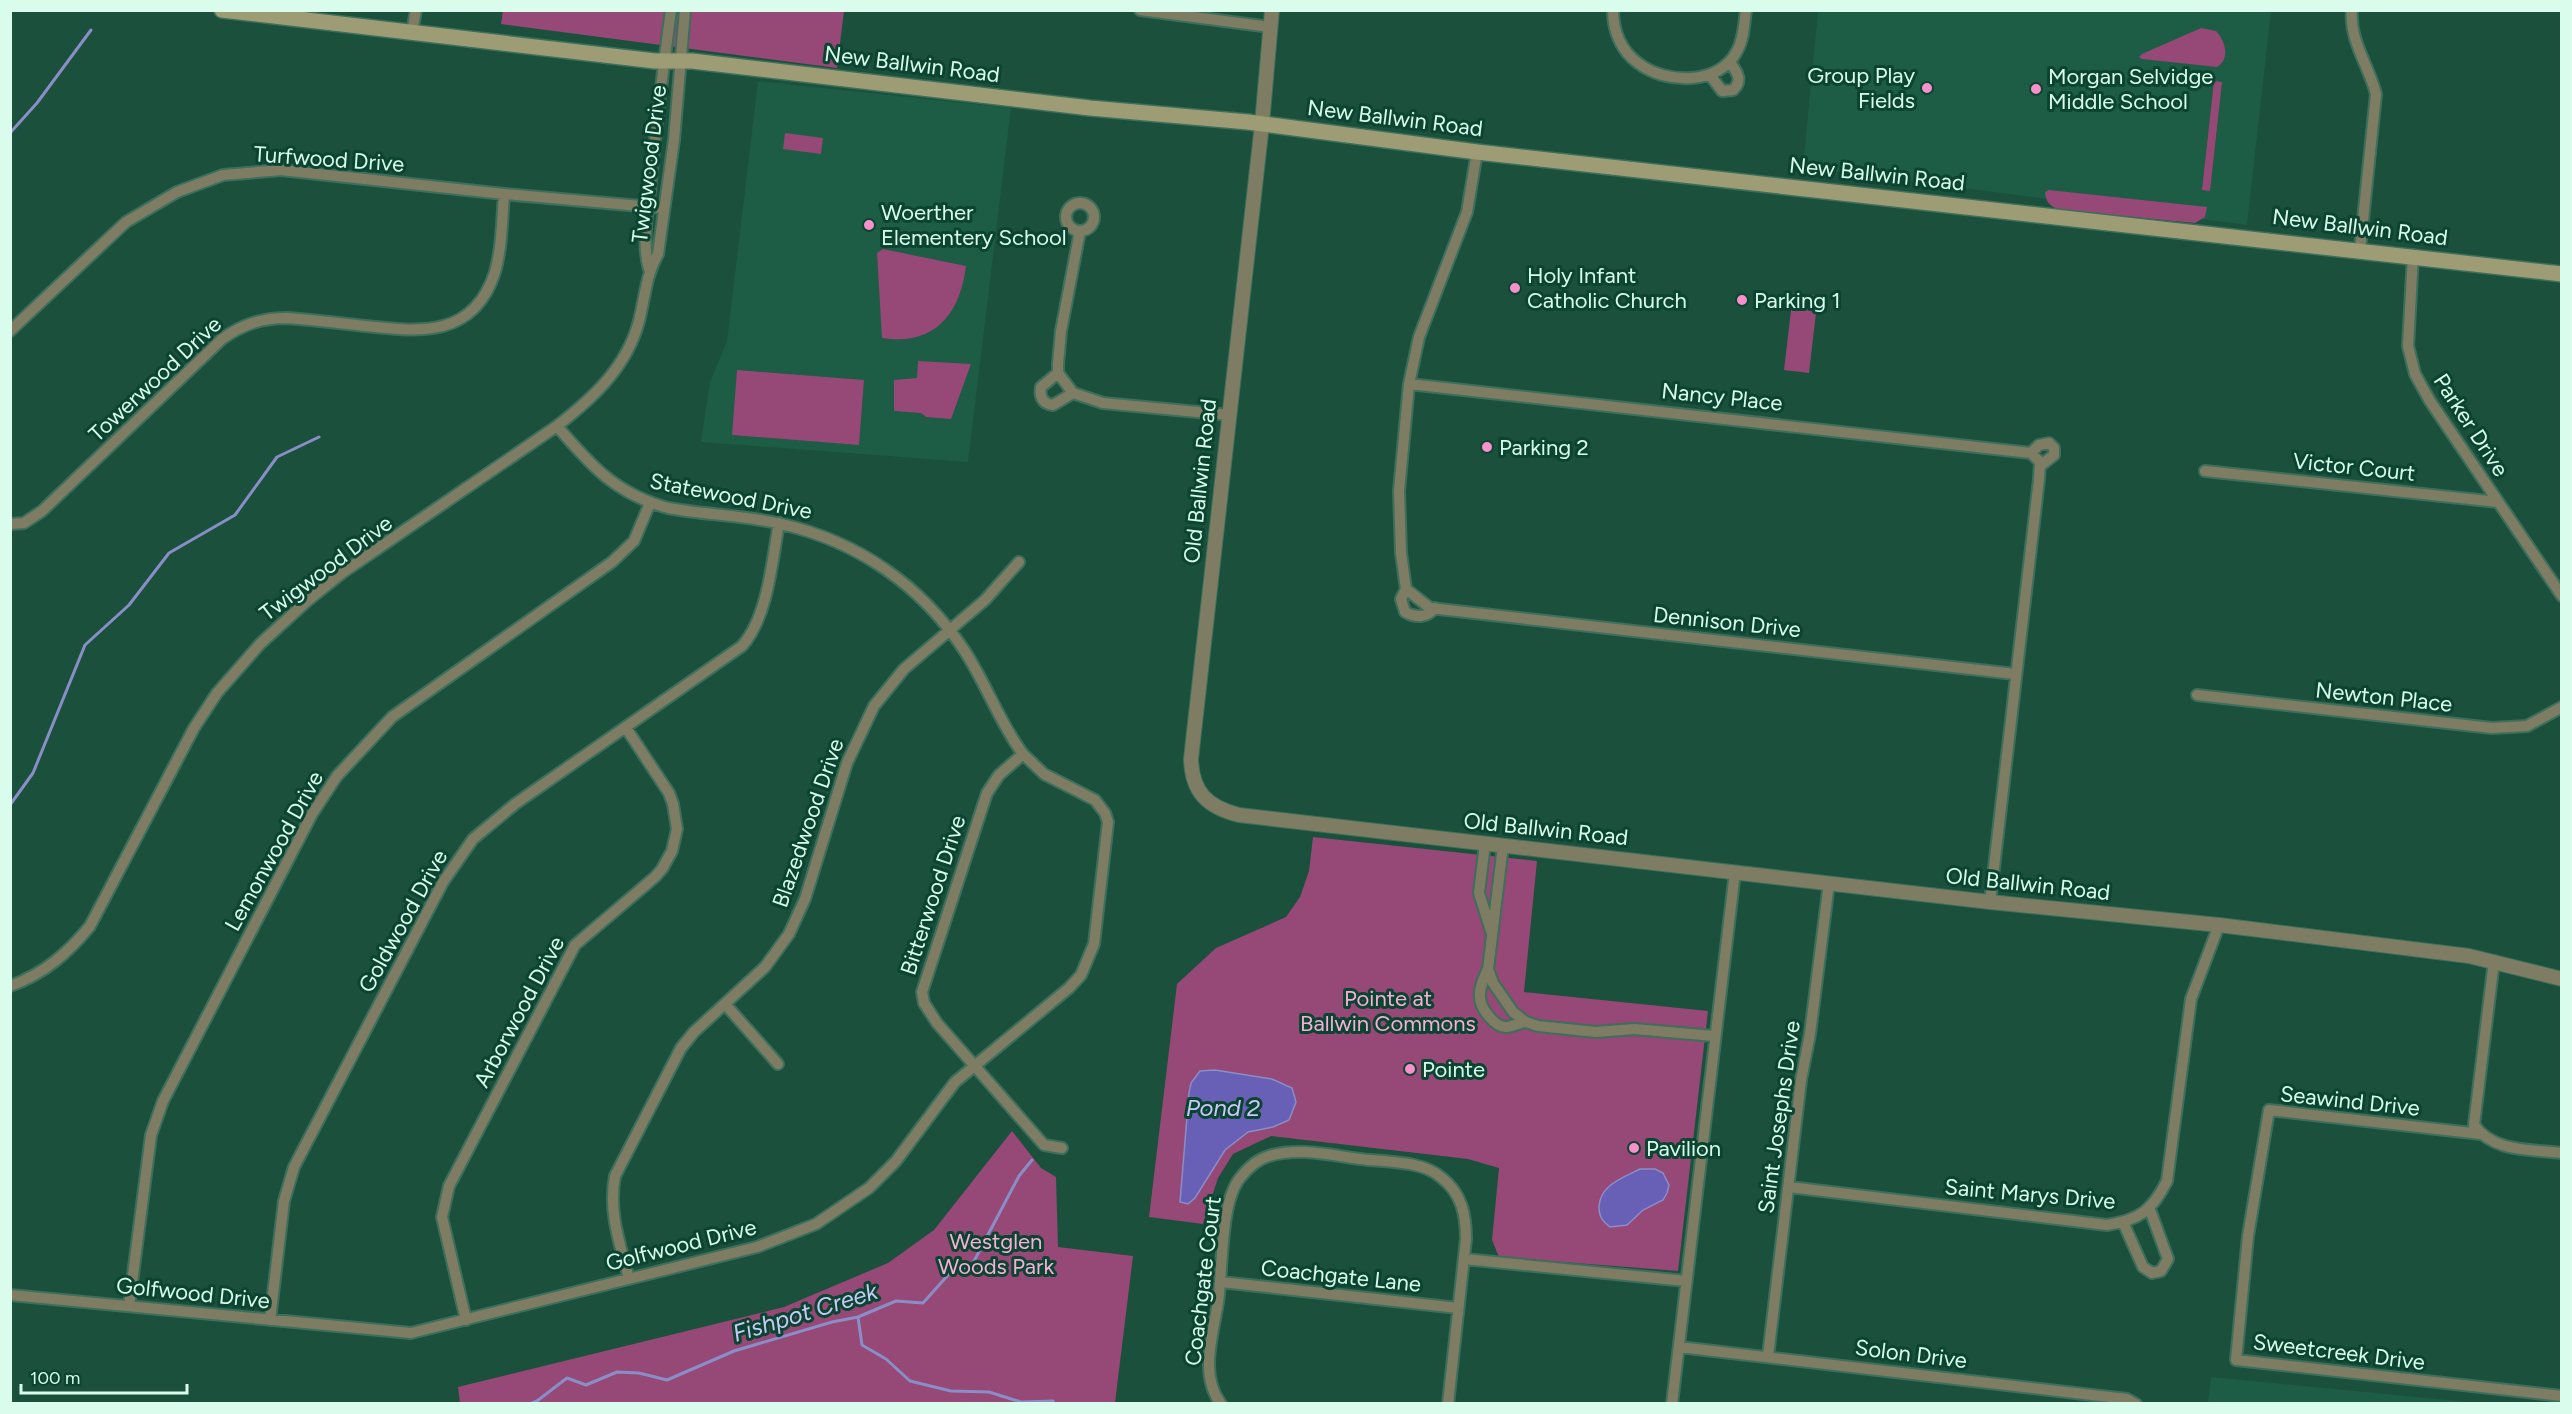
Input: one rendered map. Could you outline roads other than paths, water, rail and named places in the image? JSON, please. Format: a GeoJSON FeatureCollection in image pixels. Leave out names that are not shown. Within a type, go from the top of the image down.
{"type":"FeatureCollection","features":[{"type":"Feature","properties":{"kind":"main road","name":"New Ballwin Road"},"geometry":{"type":"LineString","coordinates":[[222,10],[663,60],[783,71],[1090,108],[1262,124],[1477,152],[2360,249],[2562,274]]}},
{"type":"Feature","properties":{"kind":"street"},"geometry":{"type":"LineString","coordinates":[[412,32],[416,10]]}},
{"type":"Feature","properties":{"kind":"street","name":"Twigwood Drive"},"geometry":{"type":"LineString","coordinates":[[649,269],[645,255],[648,206],[663,60],[671,10]]}},
{"type":"Feature","properties":{"kind":"street","name":"Twigwood Drive"},"geometry":{"type":"LineString","coordinates":[[10,986],[51,966],[76,943],[90,926],[194,728],[218,693],[260,644],[342,573],[557,426],[602,388],[621,360],[638,324],[649,269],[658,254],[674,140],[686,10]]}},
{"type":"Feature","properties":{"kind":"street"},"geometry":{"type":"LineString","coordinates":[[1140,10],[1270,27]]}},
{"type":"Feature","properties":{"kind":"street","name":"Old Ballwin Road"},"geometry":{"type":"LineString","coordinates":[[1272,10],[1262,124],[1191,759],[1191,776],[1196,788],[1205,799],[1216,807],[1239,815],[1990,902],[2218,925],[2494,961],[2562,979]]}},
{"type":"Feature","properties":{"kind":"street"},"geometry":{"type":"LineString","coordinates":[[1613,10],[1615,31],[1620,42],[1639,64],[1667,75],[1700,78],[1719,71],[1730,62],[1740,45],[1746,10]]}},
{"type":"Feature","properties":{"kind":"street"},"geometry":{"type":"LineString","coordinates":[[2352,10],[2352,31],[2372,76],[2376,94],[2360,249]]}},
{"type":"Feature","properties":{"kind":"street"},"geometry":{"type":"LineString","coordinates":[[1710,75],[1722,91],[1733,90],[1739,84],[1739,77],[1730,62]]}},
{"type":"Feature","properties":{"kind":"street","name":"Dennison Drive"},"geometry":{"type":"LineString","coordinates":[[1435,608],[1427,615],[1419,617],[1405,612],[1401,599],[1406,589],[1401,553],[1399,491],[1409,384],[1419,337],[1467,212],[1477,152]]}},
{"type":"Feature","properties":{"kind":"street","name":"Turfwood Drive"},"geometry":{"type":"LineString","coordinates":[[10,331],[126,222],[177,192],[223,175],[280,170],[663,208]]}},
{"type":"Feature","properties":{"kind":"street","name":"Towerwood Drive"},"geometry":{"type":"LineString","coordinates":[[10,525],[24,523],[42,511],[222,339],[244,326],[271,318],[287,318],[411,331],[435,328],[458,321],[480,301],[495,272],[499,256],[504,194]]}},
{"type":"Feature","properties":{"kind":"street"},"geometry":{"type":"LineString","coordinates":[[1080,231],[1061,331],[1058,373],[1073,393],[1103,403],[1229,416]]}},
{"type":"Feature","properties":{"kind":"street","name":"Parker Drive"},"geometry":{"type":"LineString","coordinates":[[2413,255],[2408,322],[2408,346],[2412,367],[2430,401],[2562,596]]}},
{"type":"Feature","properties":{"kind":"street"},"geometry":{"type":"LineString","coordinates":[[1058,373],[1041,387],[1040,392],[1044,402],[1049,405],[1058,404],[1073,393]]}},
{"type":"Feature","properties":{"kind":"street","name":"Nancy Place"},"geometry":{"type":"LineString","coordinates":[[1409,384],[2031,453],[2039,445],[2049,443],[2054,448],[2054,455],[2040,466],[1990,902]]}},
{"type":"Feature","properties":{"kind":"street","name":"Statewood Drive"},"geometry":{"type":"LineString","coordinates":[[557,426],[597,471],[623,491],[650,503],[680,510],[779,523],[838,542],[882,566],[919,597],[949,628],[975,667],[1023,753],[1044,774],[1095,800]]}},
{"type":"Feature","properties":{"kind":"street"},"geometry":{"type":"LineString","coordinates":[[2031,453],[2040,462],[2040,466]]}},
{"type":"Feature","properties":{"kind":"street","name":"Victor Court"},"geometry":{"type":"LineString","coordinates":[[2205,471],[2498,502]]}},
{"type":"Feature","properties":{"kind":"street","name":"Lemonwood Drive"},"geometry":{"type":"LineString","coordinates":[[129,1306],[149,1149],[156,1119],[217,994],[326,790],[366,743],[392,717],[612,562],[634,541],[650,503]]}},
{"type":"Feature","properties":{"kind":"street","name":"Goldwood Drive"},"geometry":{"type":"LineString","coordinates":[[270,1320],[284,1201],[294,1167],[442,882],[462,853],[489,825],[515,804],[742,646],[749,638],[761,611],[779,523]]}},
{"type":"Feature","properties":{"kind":"street","name":"Blazedwood Drive"},"geometry":{"type":"LineString","coordinates":[[629,1279],[614,1220],[612,1191],[615,1176],[677,1055],[694,1032],[765,967],[778,951],[798,918],[847,763],[874,706],[904,669],[949,628],[986,600],[1019,562]]}},
{"type":"Feature","properties":{"kind":"street","name":"Dennison Drive"},"geometry":{"type":"LineString","coordinates":[[1406,589],[1424,604],[1435,608],[2015,674]]}},
{"type":"Feature","properties":{"kind":"street","name":"Newton Place"},"geometry":{"type":"LineString","coordinates":[[2198,695],[2492,728],[2527,726],[2562,707]]}},
{"type":"Feature","properties":{"kind":"street","name":"Arborwood Drive"},"geometry":{"type":"LineString","coordinates":[[466,1320],[442,1217],[449,1186],[575,945],[662,869],[675,841],[676,816],[669,793],[626,728]]}},
{"type":"Feature","properties":{"kind":"street","name":"Bitterwood Drive"},"geometry":{"type":"LineString","coordinates":[[1023,753],[999,775],[987,793],[922,992],[929,1012],[1044,1145],[1062,1148]]}},
{"type":"Feature","properties":{"kind":"street","name":"Golfwood Drive"},"geometry":{"type":"LineString","coordinates":[[10,1295],[411,1333],[757,1247],[793,1235],[827,1218],[869,1188],[896,1161],[944,1095],[975,1064],[1069,988],[1081,975],[1089,960],[1097,930],[1108,833],[1105,813],[1095,800]]}},
{"type":"Feature","properties":{"kind":"street"},"geometry":{"type":"LineString","coordinates":[[1485,844],[1479,893],[1492,934]]}},
{"type":"Feature","properties":{"kind":"street"},"geometry":{"type":"LineString","coordinates":[[1503,846],[1488,969],[1481,984],[1479,999],[1497,1024],[1506,1027],[1526,1022]]}},
{"type":"Feature","properties":{"kind":"street"},"geometry":{"type":"LineString","coordinates":[[1672,1404],[1735,872]]}},
{"type":"Feature","properties":{"kind":"street","name":"Saint Josephs Drive"},"geometry":{"type":"LineString","coordinates":[[1768,1356],[1801,1080],[1810,1034],[1828,883]]}},
{"type":"Feature","properties":{"kind":"street","name":"Saint Marys Drive"},"geometry":{"type":"LineString","coordinates":[[1789,1187],[2107,1225],[2138,1216],[2156,1201],[2167,1181],[2191,999],[2218,925]]}},
{"type":"Feature","properties":{"kind":"street"},"geometry":{"type":"LineString","coordinates":[[2481,1134],[2475,1125],[2494,961]]}},
{"type":"Feature","properties":{"kind":"street"},"geometry":{"type":"LineString","coordinates":[[1488,969],[1513,1012],[1526,1022],[1538,1026],[1596,1032],[1634,1029],[1714,1036]]}},
{"type":"Feature","properties":{"kind":"street"},"geometry":{"type":"LineString","coordinates":[[725,1004],[778,1064]]}},
{"type":"Feature","properties":{"kind":"street","name":"Seawind Drive"},"geometry":{"type":"LineString","coordinates":[[2248,1236],[2269,1110],[2481,1134],[2497,1146],[2562,1153]]}},
{"type":"Feature","properties":{"kind":"street","name":"Coachgate Court"},"geometry":{"type":"LineString","coordinates":[[1221,1404],[1211,1387],[1208,1365],[1221,1282],[1227,1213],[1239,1179],[1266,1156],[1279,1153],[1306,1153],[1413,1164],[1431,1170],[1453,1189],[1463,1207],[1466,1226],[1448,1404]]}},
{"type":"Feature","properties":{"kind":"street","name":"Saint Marys Drive"},"geometry":{"type":"LineString","coordinates":[[2123,1222],[2143,1267],[2152,1273],[2161,1271],[2168,1259],[2149,1206]]}},
{"type":"Feature","properties":{"kind":"street","name":"Sweetcreek Drive"},"geometry":{"type":"LineString","coordinates":[[2248,1236],[2236,1360],[2562,1396]]}},
{"type":"Feature","properties":{"kind":"street"},"geometry":{"type":"LineString","coordinates":[[1464,1259],[1686,1281]]}},
{"type":"Feature","properties":{"kind":"street","name":"Coachgate Lane"},"geometry":{"type":"LineString","coordinates":[[1221,1282],[1458,1308]]}},
{"type":"Feature","properties":{"kind":"street","name":"Solon Drive"},"geometry":{"type":"LineString","coordinates":[[1679,1347],[2127,1399],[2136,1404]]}},
{"type":"Feature","properties":{"kind":"water","name":"Pond 2"},"geometry":{"type":"Polygon","coordinates":[[[1215,1070],[1272,1079],[1292,1088],[1296,1102],[1289,1120],[1273,1127],[1248,1132],[1225,1150],[1195,1198],[1188,1204],[1180,1202],[1191,1083],[1200,1071],[1215,1070]]]}},
{"type":"Feature","properties":{"kind":"water"},"geometry":{"type":"Polygon","coordinates":[[[1640,1169],[1655,1169],[1663,1173],[1669,1185],[1667,1193],[1663,1200],[1643,1210],[1627,1225],[1610,1227],[1603,1221],[1600,1214],[1600,1199],[1603,1193],[1619,1179],[1640,1169]]]}},
{"type":"Feature","properties":{"kind":"waterway"},"geometry":{"type":"LineString","coordinates":[[10,133],[37,103],[91,30]]}},
{"type":"Feature","properties":{"kind":"waterway"},"geometry":{"type":"LineString","coordinates":[[10,805],[33,773],[85,645],[129,605],[169,553],[235,515],[277,457],[319,437]]}},
{"type":"Feature","properties":{"kind":"waterway","name":"Fishpot Creek"},"geometry":{"type":"LineString","coordinates":[[530,1404],[567,1378],[586,1385],[617,1372],[639,1373],[667,1380],[734,1351],[832,1322],[858,1317],[896,1301],[923,1303],[949,1274],[972,1265],[1019,1176],[1032,1160]]}},
{"type":"Feature","properties":{"kind":"waterway"},"geometry":{"type":"LineString","coordinates":[[858,1317],[862,1345],[886,1359],[910,1381],[951,1391],[989,1392],[1021,1402],[1053,1401],[1054,1404]]}},
{"type":"Feature","properties":{"kind":"place","name":"Group Play Fields"},"geometry":{"type":"Point","coordinates":[1927,88]}},
{"type":"Feature","properties":{"kind":"place","name":"Morgan Selvidge Middle School"},"geometry":{"type":"Point","coordinates":[2036,89]}},
{"type":"Feature","properties":{"kind":"place","name":"Woerther Elementery School"},"geometry":{"type":"Point","coordinates":[869,225]}},
{"type":"Feature","properties":{"kind":"place","name":"Holy Infant Catholic Church"},"geometry":{"type":"Point","coordinates":[1515,288]}},
{"type":"Feature","properties":{"kind":"place","name":"Parking 1"},"geometry":{"type":"Point","coordinates":[1742,300]}},
{"type":"Feature","properties":{"kind":"place","name":"Parking 2"},"geometry":{"type":"Point","coordinates":[1487,447]}},
{"type":"Feature","properties":{"kind":"place","name":"Pointe"},"geometry":{"type":"Point","coordinates":[1410,1069]}},
{"type":"Feature","properties":{"kind":"place","name":"Pavilion"},"geometry":{"type":"Point","coordinates":[1634,1148]}},
{"type":"Feature","properties":{"kind":"park label","name":"Pointe at Ballwin Commons"},"geometry":{"type":"Point","coordinates":[1388,1010]}},
{"type":"Feature","properties":{"kind":"park label","name":"Westglen Woods Park"},"geometry":{"type":"Point","coordinates":[996,1254]}}]}
